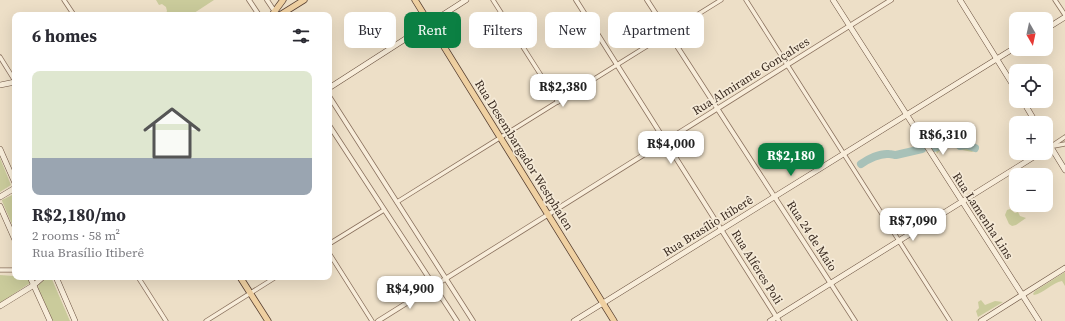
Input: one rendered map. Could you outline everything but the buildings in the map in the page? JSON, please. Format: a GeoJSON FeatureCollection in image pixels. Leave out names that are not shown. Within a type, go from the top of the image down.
{"type":"FeatureCollection","features":[{"type":"Feature","properties":{"kind":"main road"},"geometry":{"type":"LineString","coordinates":[[276,12],[283,0]]}},
{"type":"Feature","properties":{"kind":"main road"},"geometry":{"type":"LineString","coordinates":[[285,12],[304,0]]}},
{"type":"Feature","properties":{"kind":"main road","name":"Rua Desembargador Westphalen"},"geometry":{"type":"LineString","coordinates":[[415,0],[422,12]]}},
{"type":"Feature","properties":{"kind":"main road"},"geometry":{"type":"LineString","coordinates":[[448,12],[466,0]]}},
{"type":"Feature","properties":{"kind":"main road","name":"Rua Lamenha Lins"},"geometry":{"type":"LineString","coordinates":[[833,0],[1039,321]]}},
{"type":"Feature","properties":{"kind":"main road"},"geometry":{"type":"LineString","coordinates":[[960,0],[1009,79]]}},
{"type":"Feature","properties":{"kind":"main road"},"geometry":{"type":"LineString","coordinates":[[1053,24],[1065,16]]}},
{"type":"Feature","properties":{"kind":"main road"},"geometry":{"type":"LineString","coordinates":[[332,86],[404,40]]}},
{"type":"Feature","properties":{"kind":"main road","name":"Rua Desembargador Westphalen"},"geometry":{"type":"LineString","coordinates":[[444,48],[614,321]]}},
{"type":"Feature","properties":{"kind":"main road","name":"Rua Brasílio Itiberê"},"geometry":{"type":"LineString","coordinates":[[574,321],[1009,51]]}},
{"type":"Feature","properties":{"kind":"main road"},"geometry":{"type":"LineString","coordinates":[[0,85],[12,82]]}},
{"type":"Feature","properties":{"kind":"main road"},"geometry":{"type":"LineString","coordinates":[[0,149],[12,176]]}},
{"type":"Feature","properties":{"kind":"main road"},"geometry":{"type":"LineString","coordinates":[[1053,154],[1065,170]]}},
{"type":"Feature","properties":{"kind":"main road"},"geometry":{"type":"LineString","coordinates":[[770,321],[778,319],[831,283],[1029,160]]}},
{"type":"Feature","properties":{"kind":"main road"},"geometry":{"type":"LineString","coordinates":[[0,197],[12,190]]}},
{"type":"Feature","properties":{"kind":"main road"},"geometry":{"type":"LineString","coordinates":[[0,206],[12,233]]}},
{"type":"Feature","properties":{"kind":"main road"},"geometry":{"type":"LineString","coordinates":[[981,321],[1065,268]]}},
{"type":"Feature","properties":{"kind":"main road"},"geometry":{"type":"LineString","coordinates":[[32,280],[50,321]]}},
{"type":"Feature","properties":{"kind":"main road"},"geometry":{"type":"LineString","coordinates":[[0,306],[40,280]]}},
{"type":"Feature","properties":{"kind":"main road"},"geometry":{"type":"LineString","coordinates":[[57,280],[75,321]]}},
{"type":"Feature","properties":{"kind":"main road"},"geometry":{"type":"LineString","coordinates":[[242,280],[268,321]]}},
{"type":"Feature","properties":{"kind":"street"},"geometry":{"type":"LineString","coordinates":[[64,0],[72,12]]}},
{"type":"Feature","properties":{"kind":"street"},"geometry":{"type":"LineString","coordinates":[[249,0],[256,12]]}},
{"type":"Feature","properties":{"kind":"street"},"geometry":{"type":"LineString","coordinates":[[267,0],[274,12]]}},
{"type":"Feature","properties":{"kind":"street"},"geometry":{"type":"LineString","coordinates":[[493,0],[558,102]]}},
{"type":"Feature","properties":{"kind":"street","name":"Rua Alferes Poli"},"geometry":{"type":"LineString","coordinates":[[576,0],[778,319]]}},
{"type":"Feature","properties":{"kind":"street","name":"Rua 24 de Maio"},"geometry":{"type":"LineString","coordinates":[[647,0],[655,12]]}},
{"type":"Feature","properties":{"kind":"street"},"geometry":{"type":"LineString","coordinates":[[702,12],[721,0]]}},
{"type":"Feature","properties":{"kind":"street"},"geometry":{"type":"LineString","coordinates":[[746,0],[950,321]]}},
{"type":"Feature","properties":{"kind":"street","name":"Rua Almirante Gonçalves"},"geometry":{"type":"LineString","coordinates":[[378,321],[891,0]]}},
{"type":"Feature","properties":{"kind":"street"},"geometry":{"type":"LineString","coordinates":[[1055,0],[1065,16]]}},
{"type":"Feature","properties":{"kind":"street"},"geometry":{"type":"LineString","coordinates":[[397,202],[644,48]]}},
{"type":"Feature","properties":{"kind":"street","name":"Rua 24 de Maio"},"geometry":{"type":"LineString","coordinates":[[678,48],[855,321]]}},
{"type":"Feature","properties":{"kind":"street"},"geometry":{"type":"LineString","coordinates":[[0,57],[12,76]]}},
{"type":"Feature","properties":{"kind":"street"},"geometry":{"type":"LineString","coordinates":[[332,101],[473,321]]}},
{"type":"Feature","properties":{"kind":"street"},"geometry":{"type":"LineString","coordinates":[[332,130],[457,321]]}},
{"type":"Feature","properties":{"kind":"street"},"geometry":{"type":"LineString","coordinates":[[1053,145],[1065,137]]}},
{"type":"Feature","properties":{"kind":"street"},"geometry":{"type":"LineString","coordinates":[[1053,147],[1065,144]]}},
{"type":"Feature","properties":{"kind":"street"},"geometry":{"type":"LineString","coordinates":[[332,242],[384,210]]}},
{"type":"Feature","properties":{"kind":"street"},"geometry":{"type":"LineString","coordinates":[[332,258],[372,321]]}},
{"type":"Feature","properties":{"kind":"street"},"geometry":{"type":"LineString","coordinates":[[0,270],[12,270]]}},
{"type":"Feature","properties":{"kind":"street"},"geometry":{"type":"LineString","coordinates":[[140,280],[166,321]]}},
{"type":"Feature","properties":{"kind":"street"},"geometry":{"type":"LineString","coordinates":[[206,321],[271,280]]}},
{"type":"Feature","properties":{"kind":"green space"},"geometry":{"type":"Polygon","coordinates":[[[156,0],[214,0],[196,12],[166,12],[166,7],[162,4],[159,5],[156,0]]]}},
{"type":"Feature","properties":{"kind":"green space"},"geometry":{"type":"Polygon","coordinates":[[[955,136],[956,140],[964,144],[972,140],[978,148],[972,152],[958,149],[953,144],[941,147],[937,154],[934,146],[955,136]]]}},
{"type":"Feature","properties":{"kind":"green space"},"geometry":{"type":"Polygon","coordinates":[[[0,158],[11,185],[0,192],[0,158]]]}},
{"type":"Feature","properties":{"kind":"green space"},"geometry":{"type":"Polygon","coordinates":[[[12,195],[12,224],[2,201],[12,195]]]}},
{"type":"Feature","properties":{"kind":"green space"},"geometry":{"type":"Polygon","coordinates":[[[1009,209],[1009,212],[1018,212],[1020,216],[1026,218],[1012,226],[1009,224],[1005,215],[1007,210],[1009,209]]]}},
{"type":"Feature","properties":{"kind":"green space"},"geometry":{"type":"Polygon","coordinates":[[[1065,272],[1065,286],[1062,281],[1038,294],[1033,294],[1035,291],[1065,272]]]}},
{"type":"Feature","properties":{"kind":"green space"},"geometry":{"type":"Polygon","coordinates":[[[0,275],[12,276],[12,280],[28,280],[30,283],[0,303],[0,275]]]}},
{"type":"Feature","properties":{"kind":"green space"},"geometry":{"type":"Polygon","coordinates":[[[44,280],[52,280],[70,321],[53,321],[38,288],[39,284],[44,280]]]}},
{"type":"Feature","properties":{"kind":"green space"},"geometry":{"type":"Polygon","coordinates":[[[981,300],[985,305],[995,301],[1003,302],[978,317],[976,311],[979,308],[978,302],[981,300]]]}},
{"type":"Feature","properties":{"kind":"waterway"},"geometry":{"type":"LineString","coordinates":[[934,148],[953,142],[956,142],[960,146],[967,145],[975,148]]}},
{"type":"Feature","properties":{"kind":"waterway"},"geometry":{"type":"LineString","coordinates":[[861,164],[882,154],[896,155],[922,149]]}}]}
